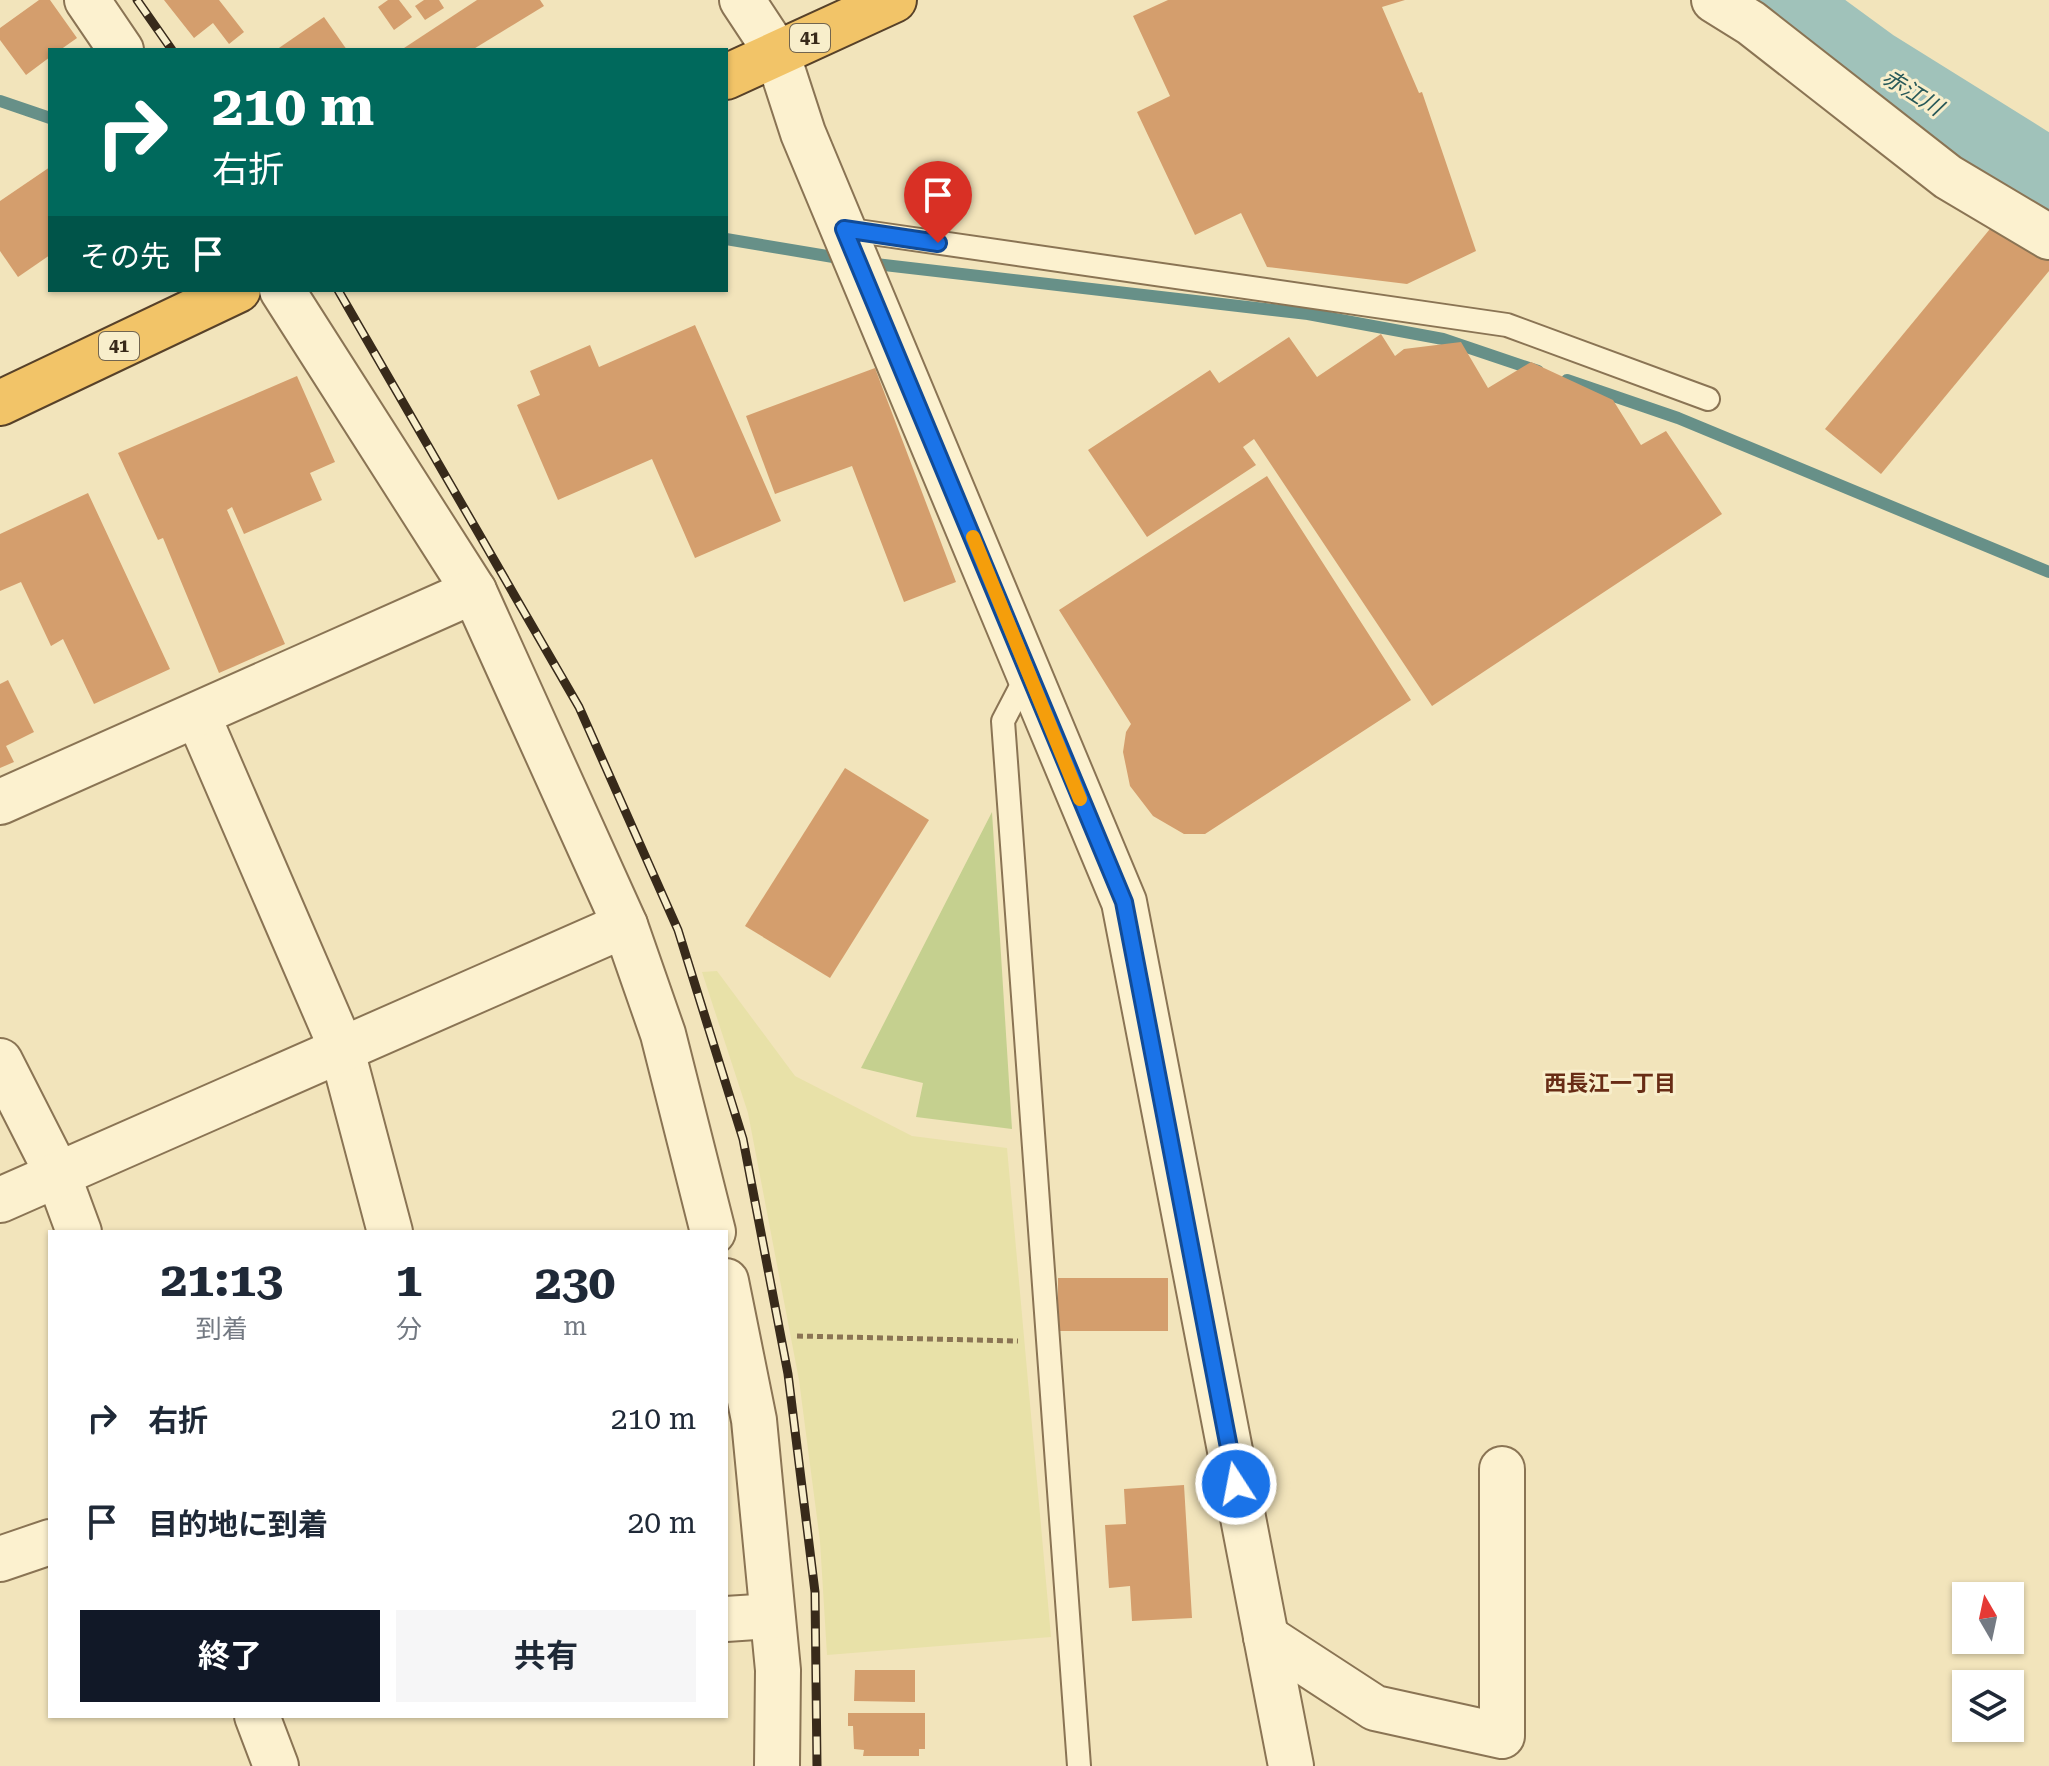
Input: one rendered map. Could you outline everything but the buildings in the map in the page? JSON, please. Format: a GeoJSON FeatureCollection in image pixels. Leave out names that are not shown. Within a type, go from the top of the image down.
{"type":"FeatureCollection","features":[{"type":"Feature","properties":{"kind":"highway","name":"41"},"geometry":{"type":"LineString","coordinates":[[728,76],[894,0]]}},
{"type":"Feature","properties":{"kind":"highway","name":"41"},"geometry":{"type":"LineString","coordinates":[[0,403],[234,292]]}},
{"type":"Feature","properties":{"kind":"street"},"geometry":{"type":"LineString","coordinates":[[87,0],[120,48]]}},
{"type":"Feature","properties":{"kind":"street"},"geometry":{"type":"LineString","coordinates":[[742,0],[777,53],[803,133],[1124,902],[1291,1766]]}},
{"type":"Feature","properties":{"kind":"street"},"geometry":{"type":"LineString","coordinates":[[1714,0],[1751,23],[1948,177],[2049,237]]}},
{"type":"Feature","properties":{"kind":"street"},"geometry":{"type":"LineString","coordinates":[[283,292],[474,591],[625,925],[663,1034],[712,1230]]}},
{"type":"Feature","properties":{"kind":"street"},"geometry":{"type":"LineString","coordinates":[[0,802],[474,591]]}},
{"type":"Feature","properties":{"kind":"street"},"geometry":{"type":"LineString","coordinates":[[198,716],[341,1047],[389,1230]]}},
{"type":"Feature","properties":{"kind":"street"},"geometry":{"type":"LineString","coordinates":[[0,1200],[341,1047],[625,925]]}},
{"type":"Feature","properties":{"kind":"street"},"geometry":{"type":"LineString","coordinates":[[0,1061],[58,1175],[78,1230]]}},
{"type":"Feature","properties":{"kind":"street"},"geometry":{"type":"LineString","coordinates":[[728,1296],[754,1420],[778,1670],[777,1766]]}},
{"type":"Feature","properties":{"kind":"street"},"geometry":{"type":"LineString","coordinates":[[1266,1637],[1375,1708],[1502,1736],[1502,1469]]}},
{"type":"Feature","properties":{"kind":"street"},"geometry":{"type":"LineString","coordinates":[[0,1559],[48,1543]]}},
{"type":"Feature","properties":{"kind":"street"},"geometry":{"type":"LineString","coordinates":[[728,1619],[772,1616]]}},
{"type":"Feature","properties":{"kind":"street"},"geometry":{"type":"LineString","coordinates":[[258,1718],[276,1766]]}},
{"type":"Feature","properties":{"kind":"lane"},"geometry":{"type":"LineString","coordinates":[[844,229],[1507,325],[1708,399]]}},
{"type":"Feature","properties":{"kind":"lane"},"geometry":{"type":"LineString","coordinates":[[1027,675],[1003,721],[1079,1766]]}},
{"type":"Feature","properties":{"kind":"path"},"geometry":{"type":"LineString","coordinates":[[797,1336],[1047,1341]]}},
{"type":"Feature","properties":{"kind":"shaded area"},"geometry":{"type":"Polygon","coordinates":[[[717,971],[795,1076],[912,1136],[1007,1148],[1051,1637],[827,1655],[820,1541],[799,1380],[748,1113],[702,972],[717,971]]]}},
{"type":"Feature","properties":{"kind":"green space"},"geometry":{"type":"Polygon","coordinates":[[[992,812],[1012,1129],[916,1117],[923,1083],[861,1068],[992,812]]]}},
{"type":"Feature","properties":{"kind":"waterway","name":"赤江川"},"geometry":{"type":"LineString","coordinates":[[1781,0],[1871,66],[2049,177]]}},
{"type":"Feature","properties":{"kind":"waterway"},"geometry":{"type":"LineString","coordinates":[[0,101],[48,117]]}},
{"type":"Feature","properties":{"kind":"waterway"},"geometry":{"type":"LineString","coordinates":[[728,239],[845,259]]}},
{"type":"Feature","properties":{"kind":"waterway"},"geometry":{"type":"LineString","coordinates":[[867,263],[1308,314],[1443,339],[1538,371]]}},
{"type":"Feature","properties":{"kind":"waterway"},"geometry":{"type":"LineString","coordinates":[[1567,380],[1678,418],[2049,572]]}},
{"type":"Feature","properties":{"kind":"railway"},"geometry":{"type":"LineString","coordinates":[[137,0],[171,48]]}},
{"type":"Feature","properties":{"kind":"railway"},"geometry":{"type":"LineString","coordinates":[[339,292],[579,707],[678,930],[743,1139],[788,1374],[815,1592],[817,1766]]}},
{"type":"Feature","properties":{"kind":"slow traffic"},"geometry":{"type":"LineString","coordinates":[[973,537],[1080,799]]}},
{"type":"Feature","properties":{"kind":"district","name":"西長江一丁目"},"geometry":{"type":"Point","coordinates":[1610,1083]}},
{"type":"Feature","properties":{"kind":"route"},"geometry":{"type":"LineString","coordinates":[[938,243],[844,229],[1124,902],[1236,1484]]}}]}
